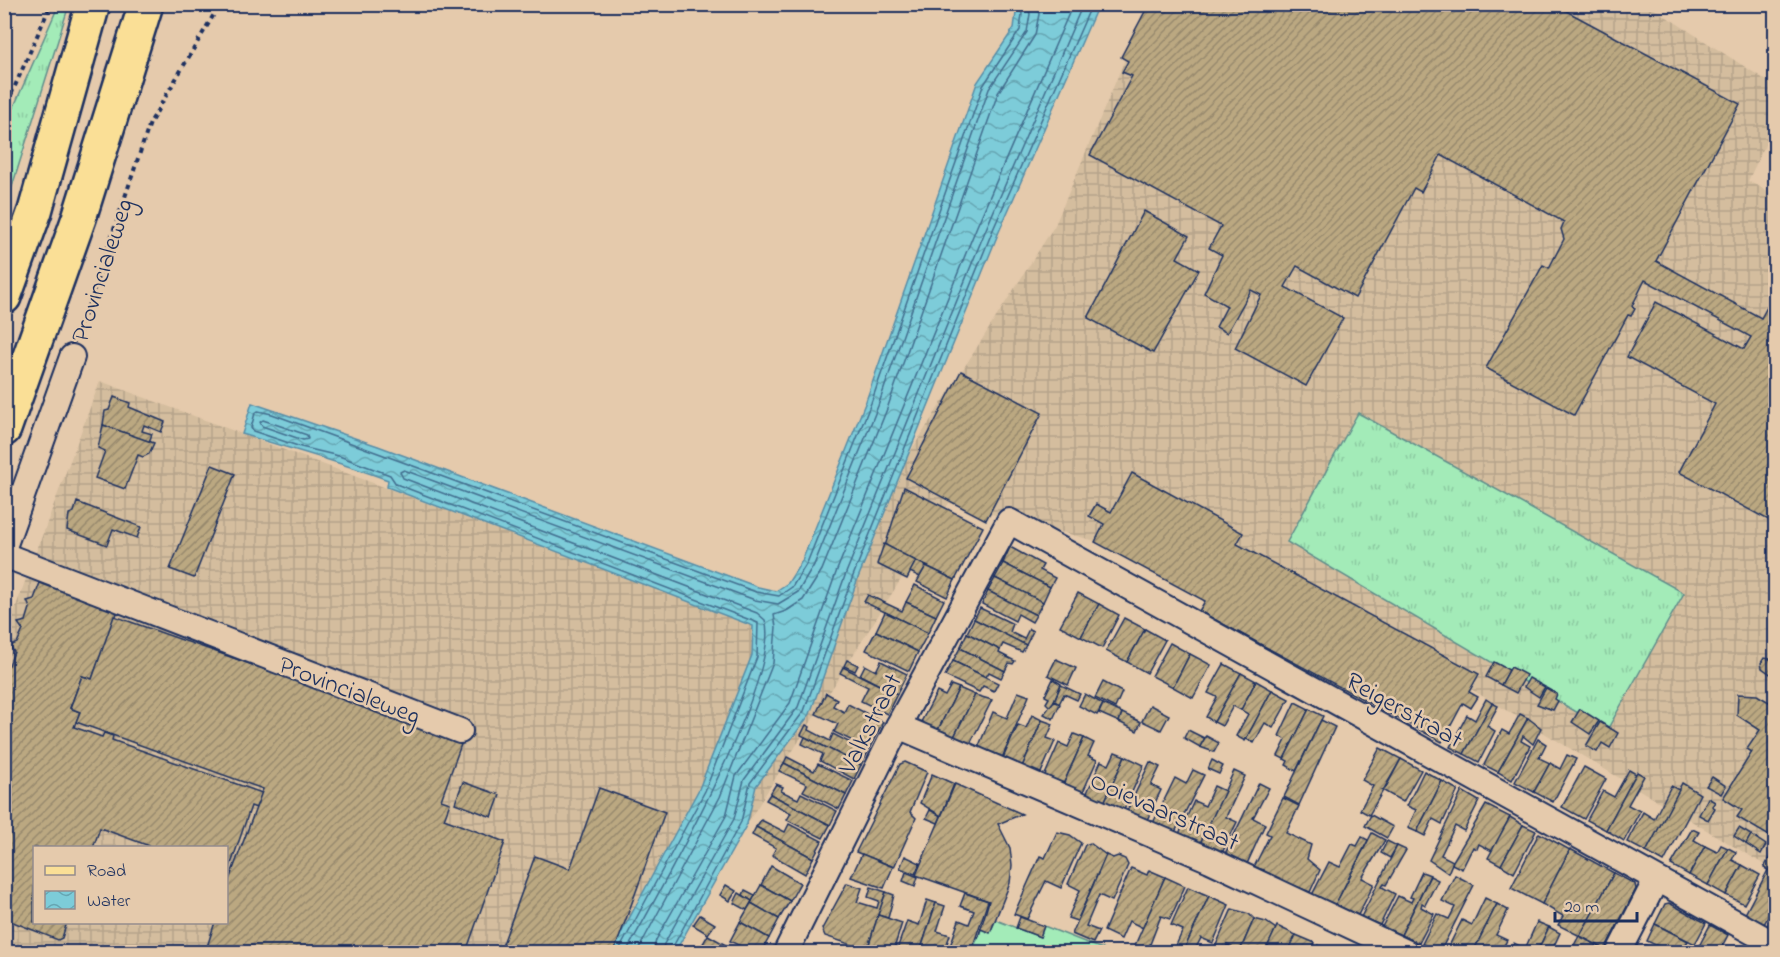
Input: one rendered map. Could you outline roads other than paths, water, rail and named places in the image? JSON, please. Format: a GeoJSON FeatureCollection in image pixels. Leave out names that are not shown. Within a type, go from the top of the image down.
{"type":"FeatureCollection","features":[{"type":"Feature","properties":{"kind":"main road"},"geometry":{"type":"LineString","coordinates":[[4,297],[35,211],[93,4]]}},
{"type":"Feature","properties":{"kind":"main road","name":"Provincialeweg"},"geometry":{"type":"LineString","coordinates":[[4,429],[79,218],[146,4]]}},
{"type":"Feature","properties":{"kind":"street","name":"Provincialeweg"},"geometry":{"type":"LineString","coordinates":[[4,547],[72,357]]}},
{"type":"Feature","properties":{"kind":"street","name":"Valkstraat"},"geometry":{"type":"LineString","coordinates":[[786,952],[898,726],[1009,521]]}},
{"type":"Feature","properties":{"kind":"street","name":"Reigerstraat"},"geometry":{"type":"LineString","coordinates":[[1009,521],[1776,945]]}},
{"type":"Feature","properties":{"kind":"street","name":"Provincialeweg"},"geometry":{"type":"LineString","coordinates":[[4,555],[460,732]]}},
{"type":"Feature","properties":{"kind":"street","name":"Ooievaarstraat"},"geometry":{"type":"LineString","coordinates":[[898,726],[1210,860],[1406,952]]}},
{"type":"Feature","properties":{"kind":"street"},"geometry":{"type":"LineString","coordinates":[[1619,952],[1656,880]]}},
{"type":"Feature","properties":{"kind":"water"},"geometry":{"type":"Polygon","coordinates":[[[1012,5],[1098,5],[998,234],[858,578],[810,714],[756,786],[747,824],[675,952],[611,952],[699,789],[752,655],[753,626],[387,487],[388,480],[334,461],[242,434],[252,403],[378,446],[758,587],[776,591],[788,583],[802,561],[866,401],[977,83],[1014,28],[1016,13],[1012,5]]]}}]}
